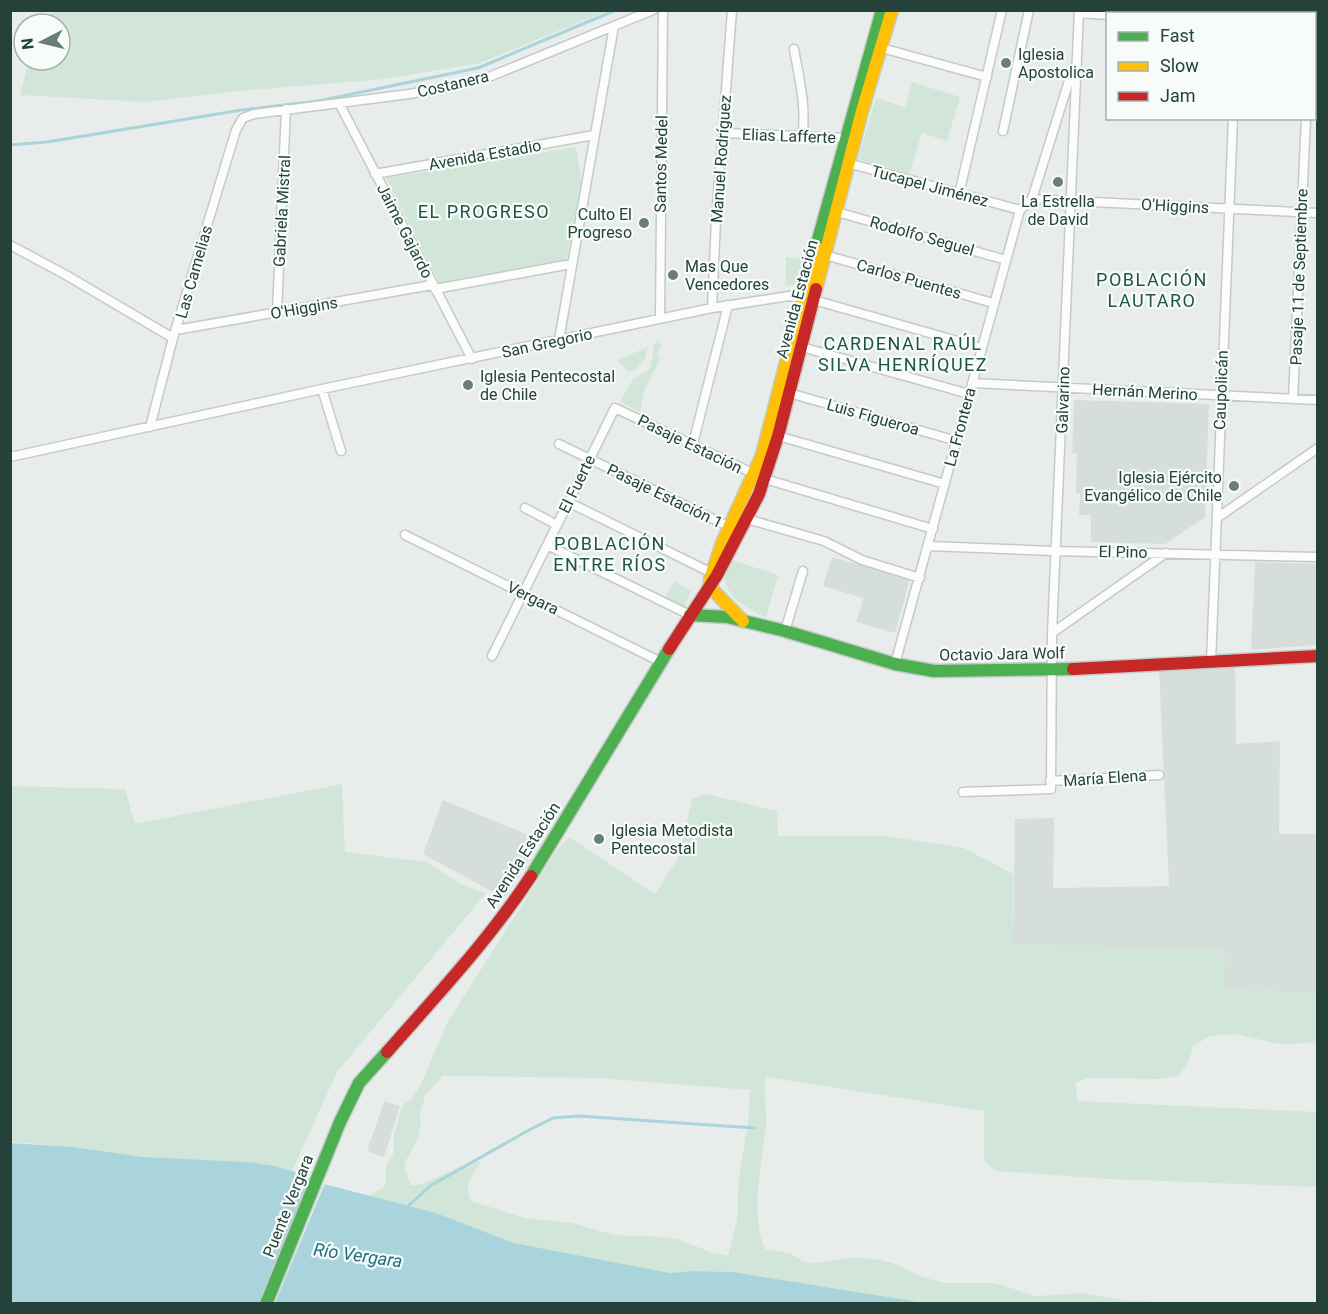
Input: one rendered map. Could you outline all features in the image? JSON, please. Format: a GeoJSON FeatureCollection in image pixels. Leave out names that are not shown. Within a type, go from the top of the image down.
{"type":"FeatureCollection","features":[{"type":"Feature","properties":{"kind":"main road","name":"Avenida Estación"},"geometry":{"type":"LineString","coordinates":[[735,530],[747,519],[759,477],[762,455],[797,346],[876,47],[882,10]]}},
{"type":"Feature","properties":{"kind":"main road","name":"Avenida Estación"},"geometry":{"type":"LineString","coordinates":[[876,47],[892,10]]}},
{"type":"Feature","properties":{"kind":"main road","name":"Avenida Estación"},"geometry":{"type":"LineString","coordinates":[[809,299],[837,212],[844,162]]}},
{"type":"Feature","properties":{"kind":"main road","name":"Avenida Estación"},"geometry":{"type":"LineString","coordinates":[[340,1122],[359,1083],[369,1070],[481,945],[509,909],[564,824],[709,586],[778,436],[789,393],[797,346]]}},
{"type":"Feature","properties":{"kind":"main road"},"geometry":{"type":"LineString","coordinates":[[709,586],[744,621]]}},
{"type":"Feature","properties":{"kind":"main road","name":"Octavio Jara Wolf"},"geometry":{"type":"LineString","coordinates":[[690,615],[717,616],[744,621],[896,664],[934,671],[1052,670],[1317,656]]}},
{"type":"Feature","properties":{"kind":"main road","name":"Puente Vergara"},"geometry":{"type":"LineString","coordinates":[[266,1304],[340,1122]]}},
{"type":"Feature","properties":{"kind":"street","name":"Costanera"},"geometry":{"type":"LineString","coordinates":[[243,118],[254,114],[429,91],[489,77],[653,10]]}},
{"type":"Feature","properties":{"kind":"street","name":"Santos Medel"},"geometry":{"type":"LineString","coordinates":[[660,318],[663,10]]}},
{"type":"Feature","properties":{"kind":"street","name":"Manuel Rodríguez"},"geometry":{"type":"LineString","coordinates":[[712,308],[716,220],[732,10]]}},
{"type":"Feature","properties":{"kind":"street"},"geometry":{"type":"LineString","coordinates":[[959,194],[1002,10]]}},
{"type":"Feature","properties":{"kind":"street"},"geometry":{"type":"LineString","coordinates":[[1003,131],[1029,10]]}},
{"type":"Feature","properties":{"kind":"street"},"geometry":{"type":"LineString","coordinates":[[1079,12],[1106,15]]}},
{"type":"Feature","properties":{"kind":"street","name":"Galvarino"},"geometry":{"type":"LineString","coordinates":[[1050,785],[1052,633],[1079,12]]}},
{"type":"Feature","properties":{"kind":"street"},"geometry":{"type":"LineString","coordinates":[[559,340],[614,26]]}},
{"type":"Feature","properties":{"kind":"street"},"geometry":{"type":"LineString","coordinates":[[876,47],[987,77]]}},
{"type":"Feature","properties":{"kind":"street"},"geometry":{"type":"LineString","coordinates":[[794,49],[803,102],[802,137]]}},
{"type":"Feature","properties":{"kind":"street"},"geometry":{"type":"LineString","coordinates":[[1020,210],[1032,199],[1077,57]]}},
{"type":"Feature","properties":{"kind":"street","name":"Jaime Gajardo"},"geometry":{"type":"LineString","coordinates":[[339,103],[472,359]]}},
{"type":"Feature","properties":{"kind":"street","name":"Gabriela Mistral"},"geometry":{"type":"LineString","coordinates":[[277,312],[286,110]]}},
{"type":"Feature","properties":{"kind":"street","name":"Las Camelias"},"geometry":{"type":"LineString","coordinates":[[150,428],[175,334],[236,130],[243,118]]}},
{"type":"Feature","properties":{"kind":"street","name":"Caupolicán"},"geometry":{"type":"LineString","coordinates":[[1211,662],[1233,120]]}},
{"type":"Feature","properties":{"kind":"street","name":"Pasaje 11 de Septiembre"},"geometry":{"type":"LineString","coordinates":[[1293,399],[1306,120]]}},
{"type":"Feature","properties":{"kind":"street","name":"Elias Lafferte"},"geometry":{"type":"LineString","coordinates":[[723,133],[851,138]]}},
{"type":"Feature","properties":{"kind":"street","name":"Avenida Estadio"},"geometry":{"type":"LineString","coordinates":[[375,174],[594,135]]}},
{"type":"Feature","properties":{"kind":"street","name":"Tucapel Jiménez"},"geometry":{"type":"LineString","coordinates":[[844,162],[1020,210]]}},
{"type":"Feature","properties":{"kind":"street","name":"O'Higgins"},"geometry":{"type":"LineString","coordinates":[[1032,199],[1317,213]]}},
{"type":"Feature","properties":{"kind":"street","name":"La Frontera"},"geometry":{"type":"LineString","coordinates":[[896,664],[1020,210]]}},
{"type":"Feature","properties":{"kind":"street","name":"Rodolfo Seguel"},"geometry":{"type":"LineString","coordinates":[[837,212],[1006,260]]}},
{"type":"Feature","properties":{"kind":"street"},"geometry":{"type":"LineString","coordinates":[[10,245],[175,334]]}},
{"type":"Feature","properties":{"kind":"street","name":"Carlos Puentes"},"geometry":{"type":"LineString","coordinates":[[825,255],[993,303]]}},
{"type":"Feature","properties":{"kind":"street","name":"O'Higgins"},"geometry":{"type":"LineString","coordinates":[[175,334],[277,312],[571,264]]}},
{"type":"Feature","properties":{"kind":"street","name":"San Gregorio"},"geometry":{"type":"LineString","coordinates":[[10,457],[660,318],[789,296],[809,299],[982,348]]}},
{"type":"Feature","properties":{"kind":"street"},"geometry":{"type":"LineString","coordinates":[[693,444],[728,305]]}},
{"type":"Feature","properties":{"kind":"street"},"geometry":{"type":"LineString","coordinates":[[797,346],[969,394]]}},
{"type":"Feature","properties":{"kind":"street","name":"Hernán Merino"},"geometry":{"type":"LineString","coordinates":[[972,383],[1317,400]]}},
{"type":"Feature","properties":{"kind":"street"},"geometry":{"type":"LineString","coordinates":[[321,389],[341,451]]}},
{"type":"Feature","properties":{"kind":"street","name":"Luis Figueroa"},"geometry":{"type":"LineString","coordinates":[[789,393],[957,441]]}},
{"type":"Feature","properties":{"kind":"street","name":"Pasaje Estación"},"geometry":{"type":"LineString","coordinates":[[615,408],[759,477],[933,529]]}},
{"type":"Feature","properties":{"kind":"street","name":"El Fuerte"},"geometry":{"type":"LineString","coordinates":[[492,656],[615,408]]}},
{"type":"Feature","properties":{"kind":"street"},"geometry":{"type":"LineString","coordinates":[[778,436],[945,484]]}},
{"type":"Feature","properties":{"kind":"street","name":"Pasaje Estación 1"},"geometry":{"type":"LineString","coordinates":[[559,444],[735,530]]}},
{"type":"Feature","properties":{"kind":"street"},"geometry":{"type":"LineString","coordinates":[[1217,518],[1317,448]]}},
{"type":"Feature","properties":{"kind":"street"},"geometry":{"type":"LineString","coordinates":[[568,502],[714,574]]}},
{"type":"Feature","properties":{"kind":"street"},"geometry":{"type":"LineString","coordinates":[[525,508],[557,525]]}},
{"type":"Feature","properties":{"kind":"street"},"geometry":{"type":"LineString","coordinates":[[747,519],[824,541],[862,561],[920,578]]}},
{"type":"Feature","properties":{"kind":"street","name":"Vergara"},"geometry":{"type":"LineString","coordinates":[[405,535],[661,662]]}},
{"type":"Feature","properties":{"kind":"street"},"geometry":{"type":"LineString","coordinates":[[546,545],[690,615]]}},
{"type":"Feature","properties":{"kind":"street","name":"El Pino"},"geometry":{"type":"LineString","coordinates":[[929,546],[1317,557]]}},
{"type":"Feature","properties":{"kind":"street"},"geometry":{"type":"LineString","coordinates":[[1052,633],[1167,553]]}},
{"type":"Feature","properties":{"kind":"street"},"geometry":{"type":"LineString","coordinates":[[785,631],[803,571]]}},
{"type":"Feature","properties":{"kind":"street","name":"María Elena"},"geometry":{"type":"LineString","coordinates":[[963,792],[1159,775]]}},
{"type":"Feature","properties":{"kind":"shaded area"},"geometry":{"type":"Polygon","coordinates":[[[1074,400],[1209,404],[1205,517],[1165,544],[1091,542],[1091,515],[1079,515],[1080,493],[1076,493],[1077,453],[1072,453],[1074,400]]]}},
{"type":"Feature","properties":{"kind":"shaded area"},"geometry":{"type":"Polygon","coordinates":[[[832,557],[910,579],[895,633],[856,622],[863,598],[823,586],[832,557]]]}},
{"type":"Feature","properties":{"kind":"shaded area"},"geometry":{"type":"Polygon","coordinates":[[[1255,562],[1317,564],[1317,645],[1251,650],[1255,562]]]}},
{"type":"Feature","properties":{"kind":"shaded area"},"geometry":{"type":"Polygon","coordinates":[[[1235,665],[1236,744],[1280,741],[1279,834],[1317,834],[1317,993],[1223,990],[1225,949],[1013,945],[1015,819],[1054,818],[1053,888],[1169,886],[1159,669],[1235,665]]]}},
{"type":"Feature","properties":{"kind":"shaded area"},"geometry":{"type":"Polygon","coordinates":[[[443,800],[531,836],[521,853],[530,859],[504,898],[423,854],[443,800]]]}},
{"type":"Feature","properties":{"kind":"shaded area"},"geometry":{"type":"Polygon","coordinates":[[[384,1101],[400,1106],[384,1157],[367,1151],[384,1101]]]}},
{"type":"Feature","properties":{"kind":"green space"},"geometry":{"type":"Polygon","coordinates":[[[53,10],[607,10],[480,63],[385,79],[240,91],[145,102],[20,95],[26,72],[72,72],[72,12],[52,12],[53,10]]]}},
{"type":"Feature","properties":{"kind":"green space"},"geometry":{"type":"Polygon","coordinates":[[[912,82],[960,97],[947,141],[922,133],[909,174],[858,159],[876,98],[905,107],[912,82]]]}},
{"type":"Feature","properties":{"kind":"green space"},"geometry":{"type":"Polygon","coordinates":[[[576,147],[583,192],[566,260],[439,282],[386,178],[576,147]]]}},
{"type":"Feature","properties":{"kind":"green space"},"geometry":{"type":"Polygon","coordinates":[[[786,257],[805,259],[802,283],[786,286],[786,257]]]}},
{"type":"Feature","properties":{"kind":"green space"},"geometry":{"type":"Polygon","coordinates":[[[658,340],[661,346],[657,355],[660,360],[645,388],[640,412],[620,402],[633,379],[649,370],[654,344],[658,340]]]}},
{"type":"Feature","properties":{"kind":"green space"},"geometry":{"type":"Polygon","coordinates":[[[648,347],[645,359],[634,371],[628,372],[617,360],[648,347]]]}},
{"type":"Feature","properties":{"kind":"green space"},"geometry":{"type":"Polygon","coordinates":[[[729,559],[778,575],[766,618],[740,602],[728,589],[725,580],[729,559]]]}},
{"type":"Feature","properties":{"kind":"green space"},"geometry":{"type":"Polygon","coordinates":[[[674,581],[691,591],[683,608],[665,598],[674,581]]]}},
{"type":"Feature","properties":{"kind":"green space"},"geometry":{"type":"Polygon","coordinates":[[[342,784],[345,852],[426,862],[463,885],[486,893],[337,1072],[292,1171],[249,1162],[143,1157],[73,1147],[11,1142],[10,786],[125,789],[135,824],[342,784]]]}},
{"type":"Feature","properties":{"kind":"green space"},"geometry":{"type":"Polygon","coordinates":[[[706,794],[777,811],[778,836],[886,836],[964,848],[1013,874],[1013,945],[1225,949],[1224,990],[1317,993],[1317,1043],[1278,1044],[1236,1034],[1210,1036],[1193,1046],[1189,1061],[1178,1076],[1160,1079],[1087,1078],[1076,1083],[1077,1101],[1317,1112],[1317,1187],[1109,1179],[997,1171],[984,1160],[984,1111],[766,1077],[766,1124],[757,1203],[760,1234],[765,1249],[790,1253],[804,1262],[813,1263],[855,1257],[882,1260],[922,1277],[946,1283],[995,1283],[1036,1296],[1081,1293],[1124,1300],[1178,1303],[925,1303],[733,1272],[670,1273],[514,1243],[436,1213],[369,1197],[382,1189],[386,1183],[386,1166],[394,1152],[394,1135],[401,1110],[405,1103],[412,1099],[422,1082],[447,1023],[559,847],[569,837],[655,894],[679,857],[692,799],[706,794]],[[443,1076],[426,1094],[420,1113],[421,1123],[417,1141],[405,1162],[405,1170],[411,1186],[463,1166],[481,1162],[469,1185],[471,1201],[525,1218],[572,1223],[614,1235],[680,1240],[713,1253],[728,1256],[737,1220],[739,1176],[748,1123],[750,1090],[597,1078],[443,1076]]]}},
{"type":"Feature","properties":{"kind":"water","name":"Río Vergara"},"geometry":{"type":"Polygon","coordinates":[[[10,1143],[73,1147],[143,1157],[249,1162],[274,1166],[316,1182],[436,1213],[514,1243],[670,1273],[733,1272],[925,1303],[11,1303],[10,1143]]]}},
{"type":"Feature","properties":{"kind":"pier"},"geometry":{"type":"Polygon","coordinates":[[[312,1176],[326,1181],[275,1303],[259,1303],[312,1176]]]}},
{"type":"Feature","properties":{"kind":"waterway"},"geometry":{"type":"LineString","coordinates":[[10,145],[47,142],[242,110],[318,101],[478,68],[616,10]]}},
{"type":"Feature","properties":{"kind":"waterway"},"geometry":{"type":"LineString","coordinates":[[405,1209],[430,1186],[553,1118],[579,1116],[754,1128]]}},
{"type":"Feature","properties":{"kind":"traffic: fast"},"geometry":{"type":"LineString","coordinates":[[816,247],[882,10]]}},
{"type":"Feature","properties":{"kind":"traffic: fast"},"geometry":{"type":"LineString","coordinates":[[690,615],[727,617],[785,631],[895,664],[934,671],[1073,669]]}},
{"type":"Feature","properties":{"kind":"traffic: fast"},"geometry":{"type":"LineString","coordinates":[[531,876],[669,649]]}},
{"type":"Feature","properties":{"kind":"traffic: fast"},"geometry":{"type":"LineString","coordinates":[[266,1304],[340,1122],[359,1083],[387,1052]]}},
{"type":"Feature","properties":{"kind":"traffic: slow"},"geometry":{"type":"LineString","coordinates":[[816,289],[862,111],[892,10]]}},
{"type":"Feature","properties":{"kind":"traffic: slow"},"geometry":{"type":"LineString","coordinates":[[710,579],[722,543],[762,455],[816,247]]}},
{"type":"Feature","properties":{"kind":"traffic: slow"},"geometry":{"type":"LineString","coordinates":[[709,586],[743,621]]}},
{"type":"Feature","properties":{"kind":"traffic: jam"},"geometry":{"type":"LineString","coordinates":[[669,649],[717,575],[759,494],[778,436],[816,289]]}},
{"type":"Feature","properties":{"kind":"traffic: jam"},"geometry":{"type":"LineString","coordinates":[[1073,669],[1318,656]]}},
{"type":"Feature","properties":{"kind":"traffic: jam"},"geometry":{"type":"LineString","coordinates":[[387,1052],[480,945],[531,876]]}},
{"type":"Feature","properties":{"kind":"place","name":"Iglesia Apostolica"},"geometry":{"type":"Point","coordinates":[1006,63]}},
{"type":"Feature","properties":{"kind":"place","name":"La Estrella de David"},"geometry":{"type":"Point","coordinates":[1058,182]}},
{"type":"Feature","properties":{"kind":"place","name":"Culto El Progreso"},"geometry":{"type":"Point","coordinates":[644,223]}},
{"type":"Feature","properties":{"kind":"place","name":"Mas Que Vencedores"},"geometry":{"type":"Point","coordinates":[673,275]}},
{"type":"Feature","properties":{"kind":"place","name":"Iglesia Pentecostal de Chile"},"geometry":{"type":"Point","coordinates":[468,385]}},
{"type":"Feature","properties":{"kind":"place","name":"Iglesia Ejército Evangélico de Chile"},"geometry":{"type":"Point","coordinates":[1234,486]}},
{"type":"Feature","properties":{"kind":"place","name":"Iglesia Metodista Pentecostal"},"geometry":{"type":"Point","coordinates":[599,839]}},
{"type":"Feature","properties":{"kind":"district","name":"EL PROGRESO"},"geometry":{"type":"Point","coordinates":[484,211]}},
{"type":"Feature","properties":{"kind":"district","name":"POBLACIÓN LAUTARO"},"geometry":{"type":"Point","coordinates":[1152,289]}},
{"type":"Feature","properties":{"kind":"district","name":"CARDENAL RAÚL SILVA HENRÍQUEZ"},"geometry":{"type":"Point","coordinates":[903,353]}},
{"type":"Feature","properties":{"kind":"district","name":"POBLACIÓN ENTRE RÍOS"},"geometry":{"type":"Point","coordinates":[610,553]}}]}
